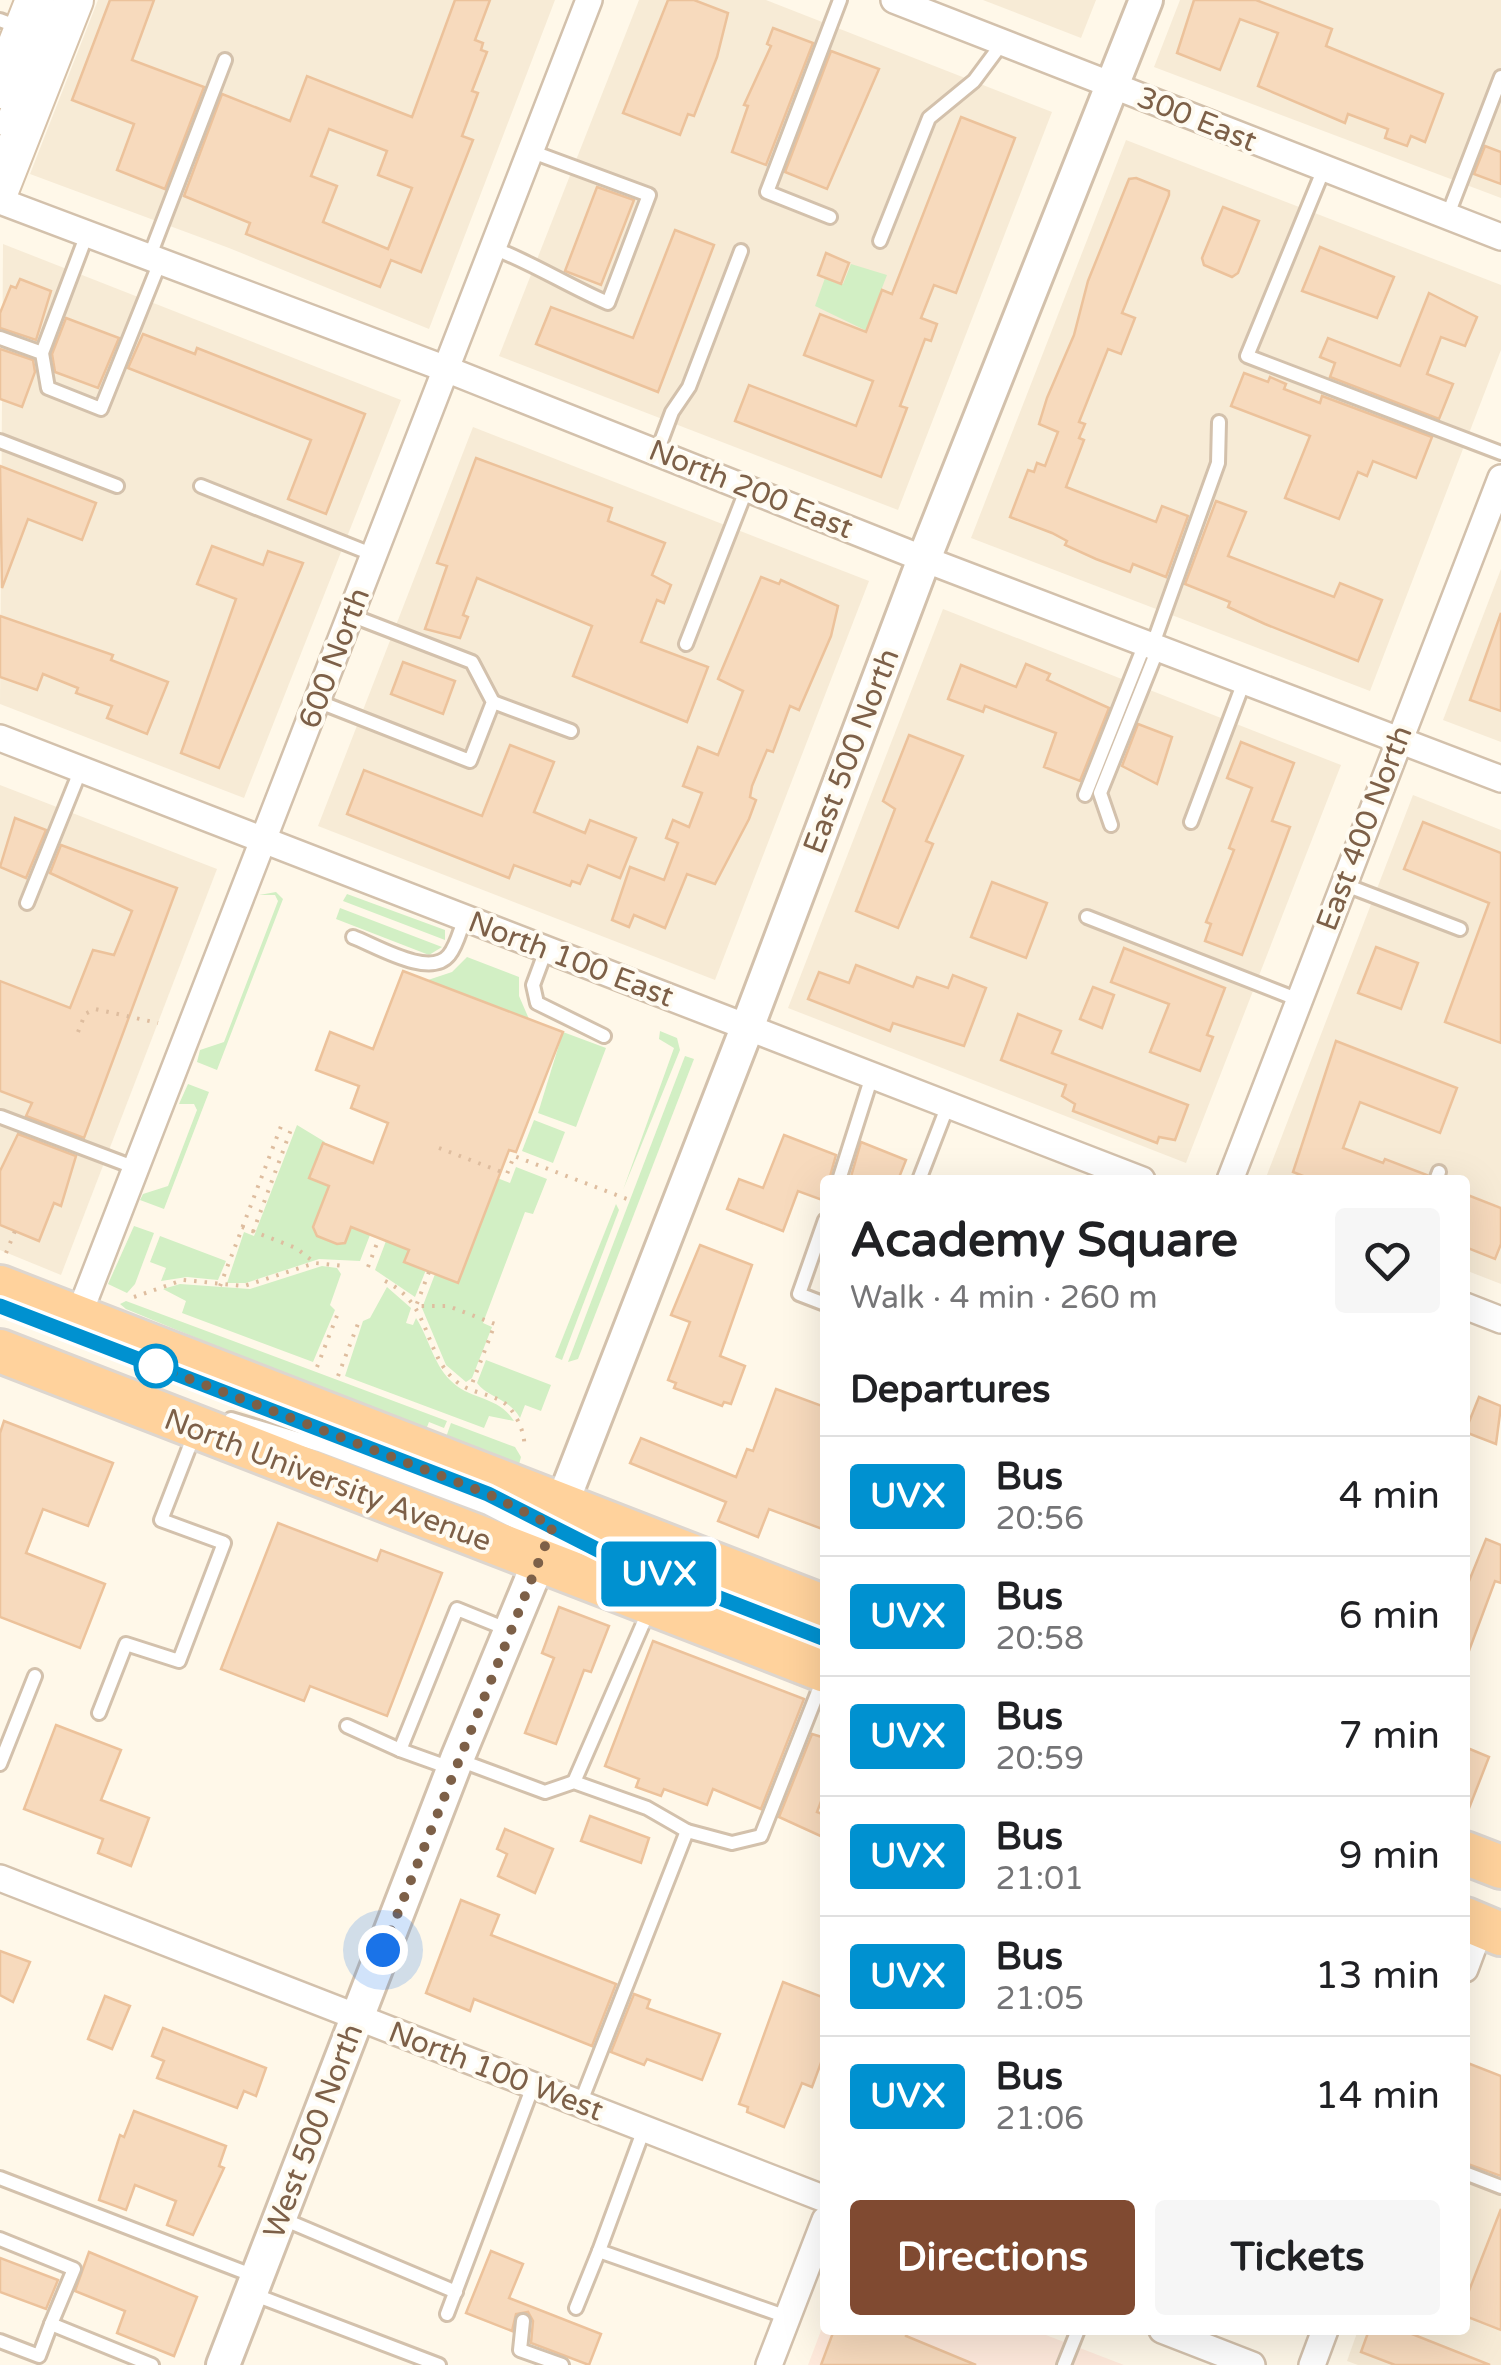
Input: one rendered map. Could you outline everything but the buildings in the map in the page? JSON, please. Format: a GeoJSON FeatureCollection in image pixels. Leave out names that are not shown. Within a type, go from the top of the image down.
{"type":"FeatureCollection","features":[{"type":"Feature","properties":{"kind":"highway","name":"North University Avenue"},"geometry":{"type":"LineString","coordinates":[[3,1270],[78,1317],[551,1532],[651,1604],[820,1671]]}},
{"type":"Feature","properties":{"kind":"highway","name":"North University Avenue"},"geometry":{"type":"LineString","coordinates":[[5,1358],[551,1532],[820,1606]]}},
{"type":"Feature","properties":{"kind":"highway"},"geometry":{"type":"LineString","coordinates":[[1470,1855],[1501,1866]]}},
{"type":"Feature","properties":{"kind":"main road"},"geometry":{"type":"LineString","coordinates":[[0,188],[74,0]]}},
{"type":"Feature","properties":{"kind":"street","name":"600 North"},"geometry":{"type":"LineString","coordinates":[[78,1317],[589,0]]}},
{"type":"Feature","properties":{"kind":"street","name":"300 East"},"geometry":{"type":"LineString","coordinates":[[894,0],[1501,238]]}},
{"type":"Feature","properties":{"kind":"street","name":"East 500 North"},"geometry":{"type":"LineString","coordinates":[[551,1532],[924,559],[1146,0]]}},
{"type":"Feature","properties":{"kind":"street","name":"North 200 East"},"geometry":{"type":"LineString","coordinates":[[0,202],[446,369],[924,559],[1501,779]]}},
{"type":"Feature","properties":{"kind":"street","name":"East 400 North"},"geometry":{"type":"LineString","coordinates":[[1232,1175],[1397,739],[1501,478]]}},
{"type":"Feature","properties":{"kind":"street","name":"North 100 East"},"geometry":{"type":"LineString","coordinates":[[2,743],[81,769],[1129,1175]]}},
{"type":"Feature","properties":{"kind":"street"},"geometry":{"type":"LineString","coordinates":[[1470,1308],[1501,1320]]}},
{"type":"Feature","properties":{"kind":"street","name":"West 500 North"},"geometry":{"type":"LineString","coordinates":[[223,2365],[455,1764],[551,1532]]}},
{"type":"Feature","properties":{"kind":"street","name":"North 100 West"},"geometry":{"type":"LineString","coordinates":[[0,1878],[820,2197]]}},
{"type":"Feature","properties":{"kind":"street"},"geometry":{"type":"LineString","coordinates":[[1470,1955],[1483,1920]]}},
{"type":"Feature","properties":{"kind":"street"},"geometry":{"type":"LineString","coordinates":[[769,2365],[820,2233]]}},
{"type":"Feature","properties":{"kind":"street"},"geometry":{"type":"LineString","coordinates":[[1175,2335],[1252,2365]]}},
{"type":"Feature","properties":{"kind":"street"},"geometry":{"type":"LineString","coordinates":[[1312,2365],[1323,2335]]}},
{"type":"Feature","properties":{"kind":"lane"},"geometry":{"type":"LineString","coordinates":[[0,128],[50,0]]}},
{"type":"Feature","properties":{"kind":"lane"},"geometry":{"type":"LineString","coordinates":[[0,162],[63,0]]}},
{"type":"Feature","properties":{"kind":"lane"},"geometry":{"type":"LineString","coordinates":[[830,216],[767,192],[840,0]]}},
{"type":"Feature","properties":{"kind":"lane"},"geometry":{"type":"LineString","coordinates":[[880,241],[929,118],[974,81],[1004,42]]}},
{"type":"Feature","properties":{"kind":"lane"},"geometry":{"type":"LineString","coordinates":[[87,234],[42,354],[48,388],[101,409],[225,60]]}},
{"type":"Feature","properties":{"kind":"lane"},"geometry":{"type":"LineString","coordinates":[[1447,217],[1501,77]]}},
{"type":"Feature","properties":{"kind":"lane"},"geometry":{"type":"LineString","coordinates":[[493,248],[536,264],[556,281],[608,302],[649,195],[530,151]]}},
{"type":"Feature","properties":{"kind":"lane"},"geometry":{"type":"LineString","coordinates":[[1323,170],[1248,356],[1501,453]]}},
{"type":"Feature","properties":{"kind":"lane"},"geometry":{"type":"LineString","coordinates":[[657,452],[672,412],[689,387],[740,251]]}},
{"type":"Feature","properties":{"kind":"lane"},"geometry":{"type":"LineString","coordinates":[[0,338],[42,354]]}},
{"type":"Feature","properties":{"kind":"lane"},"geometry":{"type":"LineString","coordinates":[[1111,826],[1100,793],[1218,464],[1219,422]]}},
{"type":"Feature","properties":{"kind":"lane"},"geometry":{"type":"LineString","coordinates":[[0,441],[117,486]]}},
{"type":"Feature","properties":{"kind":"lane"},"geometry":{"type":"LineString","coordinates":[[201,486],[374,554]]}},
{"type":"Feature","properties":{"kind":"lane"},"geometry":{"type":"LineString","coordinates":[[686,644],[748,488]]}},
{"type":"Feature","properties":{"kind":"lane"},"geometry":{"type":"LineString","coordinates":[[350,615],[472,662],[493,702],[571,732]]}},
{"type":"Feature","properties":{"kind":"lane"},"geometry":{"type":"LineString","coordinates":[[1085,795],[1153,644]]}},
{"type":"Feature","properties":{"kind":"lane"},"geometry":{"type":"LineString","coordinates":[[1191,822],[1245,679]]}},
{"type":"Feature","properties":{"kind":"lane"},"geometry":{"type":"LineString","coordinates":[[317,702],[470,761],[493,702]]}},
{"type":"Feature","properties":{"kind":"lane"},"geometry":{"type":"LineString","coordinates":[[27,903],[81,769]]}},
{"type":"Feature","properties":{"kind":"lane"},"geometry":{"type":"LineString","coordinates":[[1344,884],[1460,928]]}},
{"type":"Feature","properties":{"kind":"lane"},"geometry":{"type":"LineString","coordinates":[[1087,917],[1299,1000]]}},
{"type":"Feature","properties":{"kind":"lane"},"geometry":{"type":"LineString","coordinates":[[353,936],[417,961],[438,963],[447,958],[465,918]]}},
{"type":"Feature","properties":{"kind":"lane"},"geometry":{"type":"LineString","coordinates":[[546,950],[533,985],[537,1003],[550,1014],[604,1036]]}},
{"type":"Feature","properties":{"kind":"lane"},"geometry":{"type":"LineString","coordinates":[[841,1175],[872,1076]]}},
{"type":"Feature","properties":{"kind":"lane"},"geometry":{"type":"LineString","coordinates":[[921,1175],[948,1105]]}},
{"type":"Feature","properties":{"kind":"lane"},"geometry":{"type":"LineString","coordinates":[[1,1117],[136,1168]]}},
{"type":"Feature","properties":{"kind":"lane"},"geometry":{"type":"LineString","coordinates":[[820,1234],[799,1294],[820,1302]]}},
{"type":"Feature","properties":{"kind":"lane"},"geometry":{"type":"LineString","coordinates":[[99,1713],[126,1644],[179,1661],[224,1544],[161,1520],[207,1422]]}},
{"type":"Feature","properties":{"kind":"lane"},"geometry":{"type":"LineString","coordinates":[[320,1429],[501,1499],[619,1573],[820,1651]]}},
{"type":"Feature","properties":{"kind":"lane"},"geometry":{"type":"LineString","coordinates":[[551,1532],[820,1636]]}},
{"type":"Feature","properties":{"kind":"lane"},"geometry":{"type":"LineString","coordinates":[[574,1782],[651,1604]]}},
{"type":"Feature","properties":{"kind":"lane"},"geometry":{"type":"LineString","coordinates":[[400,1750],[458,1609],[511,1630]]}},
{"type":"Feature","properties":{"kind":"lane"},"geometry":{"type":"LineString","coordinates":[[0,1764],[34,1676]]}},
{"type":"Feature","properties":{"kind":"lane"},"geometry":{"type":"LineString","coordinates":[[347,1726],[400,1750],[545,1792],[574,1782],[647,1808],[687,1832],[732,1843],[761,1836],[820,1686]]}},
{"type":"Feature","properties":{"kind":"lane"},"geometry":{"type":"LineString","coordinates":[[580,2104],[687,1832]]}},
{"type":"Feature","properties":{"kind":"lane"},"geometry":{"type":"LineString","coordinates":[[447,2314],[533,2086]]}},
{"type":"Feature","properties":{"kind":"lane"},"geometry":{"type":"LineString","coordinates":[[576,2308],[644,2129]]}},
{"type":"Feature","properties":{"kind":"lane"},"geometry":{"type":"LineString","coordinates":[[1470,2175],[1501,2187]]}},
{"type":"Feature","properties":{"kind":"lane"},"geometry":{"type":"LineString","coordinates":[[0,2178],[439,2365]]}},
{"type":"Feature","properties":{"kind":"lane"},"geometry":{"type":"LineString","coordinates":[[280,2217],[456,2292]]}},
{"type":"Feature","properties":{"kind":"lane"},"geometry":{"type":"LineString","coordinates":[[0,2240],[74,2269],[38,2356],[0,2341]]}},
{"type":"Feature","properties":{"kind":"lane"},"geometry":{"type":"LineString","coordinates":[[598,2250],[788,2318]]}},
{"type":"Feature","properties":{"kind":"lane"},"geometry":{"type":"LineString","coordinates":[[524,2321],[517,2344],[520,2350],[562,2365]]}},
{"type":"Feature","properties":{"kind":"lane"},"geometry":{"type":"LineString","coordinates":[[51,2324],[152,2365]]}},
{"type":"Feature","properties":{"kind":"lane"},"geometry":{"type":"LineString","coordinates":[[1064,2365],[1076,2335]]}},
{"type":"Feature","properties":{"kind":"path"},"geometry":{"type":"LineString","coordinates":[[78,1032],[85,1014],[94,1009],[158,1023]]}},
{"type":"Feature","properties":{"kind":"path"},"geometry":{"type":"LineString","coordinates":[[220,1286],[283,1121]]}},
{"type":"Feature","properties":{"kind":"path"},"geometry":{"type":"LineString","coordinates":[[253,1232],[294,1124]]}},
{"type":"Feature","properties":{"kind":"path"},"geometry":{"type":"LineString","coordinates":[[439,1148],[507,1174],[514,1156],[627,1199]]}},
{"type":"Feature","properties":{"kind":"path"},"geometry":{"type":"LineString","coordinates":[[242,1228],[296,1248],[315,1263]]}},
{"type":"Feature","properties":{"kind":"path"},"geometry":{"type":"LineString","coordinates":[[3,1270],[15,1231]]}},
{"type":"Feature","properties":{"kind":"path"},"geometry":{"type":"LineString","coordinates":[[368,1267],[379,1238]]}},
{"type":"Feature","properties":{"kind":"path"},"geometry":{"type":"LineString","coordinates":[[134,1297],[183,1280],[220,1286],[258,1283],[315,1263],[344,1266]]}},
{"type":"Feature","properties":{"kind":"path"},"geometry":{"type":"LineString","coordinates":[[416,1306],[429,1272]]}},
{"type":"Feature","properties":{"kind":"path"},"geometry":{"type":"LineString","coordinates":[[385,1281],[416,1306],[446,1369],[457,1383],[497,1398],[512,1410],[525,1439],[524,1448]]}},
{"type":"Feature","properties":{"kind":"path"},"geometry":{"type":"LineString","coordinates":[[416,1306],[448,1306],[495,1324],[470,1389]]}},
{"type":"Feature","properties":{"kind":"path"},"geometry":{"type":"LineString","coordinates":[[317,1367],[338,1312]]}},
{"type":"Feature","properties":{"kind":"path"},"geometry":{"type":"LineString","coordinates":[[338,1376],[359,1321]]}},
{"type":"Feature","properties":{"kind":"shaded area"},"geometry":{"type":"Polygon","coordinates":[[[98,0],[555,0],[429,329],[229,248],[30,174],[98,0]]]}},
{"type":"Feature","properties":{"kind":"shaded area"},"geometry":{"type":"Polygon","coordinates":[[[639,0],[766,0],[1052,112],[898,510],[499,356],[639,0]]]}},
{"type":"Feature","properties":{"kind":"shaded area"},"geometry":{"type":"Polygon","coordinates":[[[983,0],[1096,0],[1081,38],[983,0]]]}},
{"type":"Feature","properties":{"kind":"shaded area"},"geometry":{"type":"Polygon","coordinates":[[[1180,0],[1501,0],[1501,198],[1154,67],[1180,0]]]}},
{"type":"Feature","properties":{"kind":"shaded area"},"geometry":{"type":"Polygon","coordinates":[[[1126,140],[1501,285],[1501,350],[1370,691],[971,538],[1126,140]]]}},
{"type":"Feature","properties":{"kind":"shaded area"},"geometry":{"type":"Polygon","coordinates":[[[3,244],[401,400],[244,798],[0,704],[3,244]]]}},
{"type":"Feature","properties":{"kind":"shaded area"},"geometry":{"type":"Polygon","coordinates":[[[473,427],[869,581],[715,980],[318,826],[473,427]]]}},
{"type":"Feature","properties":{"kind":"shaded area"},"geometry":{"type":"Polygon","coordinates":[[[1501,569],[1501,742],[1443,720],[1501,569]]]}},
{"type":"Feature","properties":{"kind":"shaded area"},"geometry":{"type":"Polygon","coordinates":[[[943,609],[1341,765],[1186,1163],[788,1008],[943,609]]]}},
{"type":"Feature","properties":{"kind":"shaded area"},"geometry":{"type":"Polygon","coordinates":[[[0,785],[217,869],[61,1275],[0,1250],[0,785]]]}},
{"type":"Feature","properties":{"kind":"shaded area"},"geometry":{"type":"Polygon","coordinates":[[[1413,795],[1501,830],[1501,1284],[1470,1272],[1470,1175],[1267,1175],[1413,795]]]}},
{"type":"Feature","properties":{"kind":"shaded area"},"geometry":{"type":"Polygon","coordinates":[[[1470,2182],[1501,2194],[1501,2365],[1358,2365],[1347,2361],[1356,2335],[1470,2335],[1470,2182]]]}},
{"type":"Feature","properties":{"kind":"shaded area"},"geometry":{"type":"Polygon","coordinates":[[[820,2333],[1046,2335],[1124,2365],[808,2365],[820,2333]]]}},
{"type":"Feature","properties":{"kind":"green space"},"geometry":{"type":"Polygon","coordinates":[[[851,264],[887,275],[870,319],[875,322],[871,333],[815,306],[825,278],[843,284],[851,264]]]}},
{"type":"Feature","properties":{"kind":"green space"},"geometry":{"type":"Polygon","coordinates":[[[276,892],[283,899],[217,1070],[197,1062],[200,1050],[224,1042],[278,901],[275,895],[259,895],[276,892]]]}},
{"type":"Feature","properties":{"kind":"green space"},"geometry":{"type":"Polygon","coordinates":[[[347,894],[445,930],[445,940],[343,901],[347,894]]]}},
{"type":"Feature","properties":{"kind":"green space"},"geometry":{"type":"Polygon","coordinates":[[[340,908],[442,947],[429,955],[336,919],[340,908]]]}},
{"type":"Feature","properties":{"kind":"green space"},"geometry":{"type":"Polygon","coordinates":[[[467,957],[519,977],[519,996],[529,1019],[428,980],[452,972],[467,957]]]}},
{"type":"Feature","properties":{"kind":"green space"},"geometry":{"type":"Polygon","coordinates":[[[660,1031],[677,1038],[680,1050],[623,1190],[674,1048],[659,1039],[660,1031]]]}},
{"type":"Feature","properties":{"kind":"green space"},"geometry":{"type":"Polygon","coordinates":[[[563,1032],[606,1048],[576,1127],[538,1113],[563,1032]]]}},
{"type":"Feature","properties":{"kind":"green space"},"geometry":{"type":"Polygon","coordinates":[[[685,1056],[694,1059],[578,1359],[568,1362],[685,1056]]]}},
{"type":"Feature","properties":{"kind":"green space"},"geometry":{"type":"Polygon","coordinates":[[[188,1084],[209,1092],[164,1209],[140,1200],[143,1194],[168,1186],[197,1110],[194,1104],[179,1104],[188,1084]]]}},
{"type":"Feature","properties":{"kind":"green space"},"geometry":{"type":"Polygon","coordinates":[[[534,1120],[565,1132],[553,1163],[522,1151],[534,1120]]]}},
{"type":"Feature","properties":{"kind":"green space"},"geometry":{"type":"Polygon","coordinates":[[[297,1125],[325,1142],[309,1178],[329,1186],[313,1227],[317,1236],[345,1243],[351,1227],[370,1235],[360,1261],[319,1259],[246,1283],[227,1283],[244,1232],[254,1236],[297,1125]]]}},
{"type":"Feature","properties":{"kind":"green space"},"geometry":{"type":"Polygon","coordinates":[[[469,1167],[510,1183],[516,1167],[547,1179],[533,1214],[525,1212],[483,1323],[492,1327],[472,1378],[466,1382],[446,1365],[422,1308],[435,1274],[458,1282],[490,1199],[469,1167]]]}},
{"type":"Feature","properties":{"kind":"green space"},"geometry":{"type":"Polygon","coordinates":[[[616,1204],[619,1210],[562,1360],[555,1357],[616,1204]]]}},
{"type":"Feature","properties":{"kind":"green space"},"geometry":{"type":"Polygon","coordinates":[[[134,1226],[154,1233],[135,1284],[127,1293],[108,1284],[134,1226]]]}},
{"type":"Feature","properties":{"kind":"green space"},"geometry":{"type":"Polygon","coordinates":[[[160,1236],[226,1261],[218,1280],[187,1277],[161,1281],[166,1268],[150,1262],[160,1236]]]}},
{"type":"Feature","properties":{"kind":"green space"},"geometry":{"type":"Polygon","coordinates":[[[386,1241],[409,1250],[405,1262],[426,1270],[415,1297],[375,1270],[386,1241]]]}},
{"type":"Feature","properties":{"kind":"green space"},"geometry":{"type":"Polygon","coordinates":[[[322,1266],[337,1268],[341,1274],[330,1305],[335,1310],[313,1362],[182,1313],[186,1301],[163,1289],[180,1284],[250,1289],[322,1266]]]}},
{"type":"Feature","properties":{"kind":"green space"},"geometry":{"type":"Polygon","coordinates":[[[387,1287],[411,1308],[406,1323],[413,1325],[416,1318],[450,1380],[500,1407],[514,1421],[489,1416],[484,1428],[345,1376],[363,1321],[370,1318],[387,1287]]]}},
{"type":"Feature","properties":{"kind":"green space"},"geometry":{"type":"Polygon","coordinates":[[[126,1301],[447,1421],[444,1428],[429,1422],[425,1432],[126,1309],[120,1304],[126,1301]]]}},
{"type":"Feature","properties":{"kind":"green space"},"geometry":{"type":"Polygon","coordinates":[[[486,1360],[551,1385],[541,1411],[525,1405],[520,1418],[510,1406],[482,1388],[477,1383],[486,1360]]]}},
{"type":"Feature","properties":{"kind":"green space"},"geometry":{"type":"Polygon","coordinates":[[[451,1423],[515,1447],[521,1457],[518,1468],[445,1440],[451,1423]]]}},
{"type":"Feature","properties":{"kind":"bus line","name":"UVX"},"geometry":{"type":"LineString","coordinates":[[0,1306],[488,1494],[606,1554],[820,1637]]}},
{"type":"Feature","properties":{"kind":"route"},"geometry":{"type":"LineString","coordinates":[[156,1366],[488,1494],[553,1526],[383,1950]]}}]}
